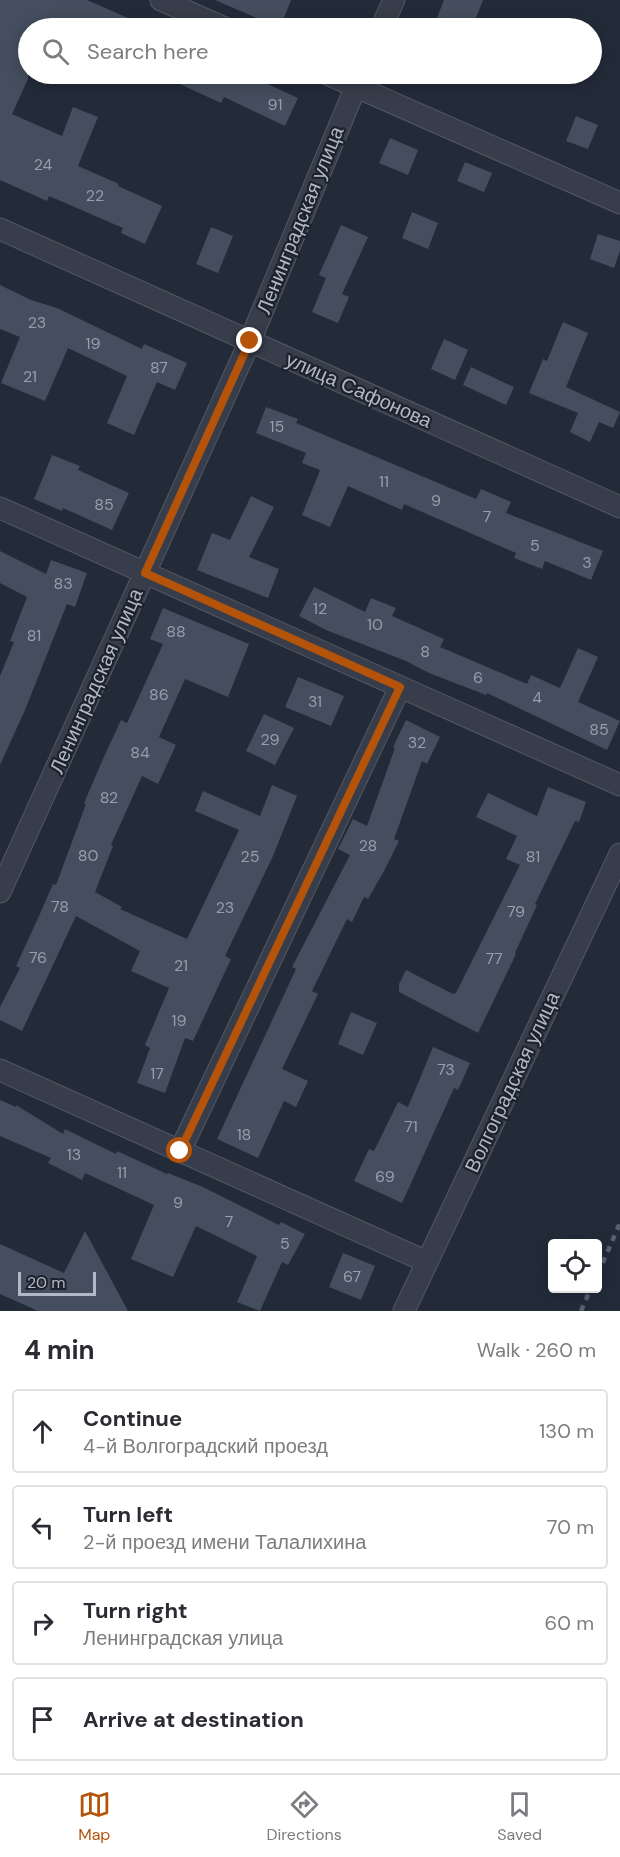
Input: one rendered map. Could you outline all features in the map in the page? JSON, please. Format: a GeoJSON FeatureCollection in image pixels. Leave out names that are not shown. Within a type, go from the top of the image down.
{"type":"FeatureCollection","features":[{"type":"Feature","properties":{"kind":"street"},"geometry":{"type":"LineString","coordinates":[[161,0],[202,18]]}},
{"type":"Feature","properties":{"kind":"street"},"geometry":{"type":"LineString","coordinates":[[386,18],[394,0]]}},
{"type":"Feature","properties":{"kind":"street","name":"Ленинградская улица"},"geometry":{"type":"LineString","coordinates":[[0,892],[250,341],[356,84]]}},
{"type":"Feature","properties":{"kind":"street"},"geometry":{"type":"LineString","coordinates":[[367,84],[617,194]]}},
{"type":"Feature","properties":{"kind":"street","name":"улица Сафонова"},"geometry":{"type":"LineString","coordinates":[[0,229],[620,507]]}},
{"type":"Feature","properties":{"kind":"street"},"geometry":{"type":"LineString","coordinates":[[0,508],[620,785]]}},
{"type":"Feature","properties":{"kind":"street"},"geometry":{"type":"LineString","coordinates":[[180,1151],[400,687]]}},
{"type":"Feature","properties":{"kind":"street","name":"Волгоградская улица"},"geometry":{"type":"LineString","coordinates":[[404,1311],[620,854]]}},
{"type":"Feature","properties":{"kind":"street"},"geometry":{"type":"LineString","coordinates":[[0,1070],[428,1262]]}},
{"type":"Feature","properties":{"kind":"building"},"geometry":{"type":"Polygon","coordinates":[[[0,0],[87,0],[128,18],[18,18],[18,84],[26,84],[12,114],[62,136],[73,107],[98,117],[78,166],[162,206],[145,244],[121,233],[123,228],[49,196],[47,201],[0,180],[0,0]]]}},
{"type":"Feature","properties":{"kind":"building"},"geometry":{"type":"Polygon","coordinates":[[[215,0],[291,0],[284,18],[257,18],[215,0]]]}},
{"type":"Feature","properties":{"kind":"building"},"geometry":{"type":"Polygon","coordinates":[[[444,0],[483,0],[476,18],[437,18],[444,0]]]}},
{"type":"Feature","properties":{"kind":"building"},"geometry":{"type":"Polygon","coordinates":[[[180,84],[268,84],[298,98],[285,126],[224,97],[221,103],[180,84]]]}},
{"type":"Feature","properties":{"kind":"building"},"geometry":{"type":"Polygon","coordinates":[[[576,116],[598,125],[588,149],[566,141],[576,116]]]}},
{"type":"Feature","properties":{"kind":"building"},"geometry":{"type":"Polygon","coordinates":[[[390,138],[418,150],[408,175],[379,163],[390,138]]]}},
{"type":"Feature","properties":{"kind":"building"},"geometry":{"type":"Polygon","coordinates":[[[465,162],[492,173],[484,192],[457,181],[465,162]]]}},
{"type":"Feature","properties":{"kind":"building"},"geometry":{"type":"Polygon","coordinates":[[[412,212],[438,223],[428,249],[402,238],[412,212]]]}},
{"type":"Feature","properties":{"kind":"building"},"geometry":{"type":"Polygon","coordinates":[[[341,225],[368,237],[342,294],[349,297],[338,323],[312,312],[326,278],[319,275],[341,225]]]}},
{"type":"Feature","properties":{"kind":"building"},"geometry":{"type":"Polygon","coordinates":[[[211,227],[233,236],[218,273],[196,264],[211,227]]]}},
{"type":"Feature","properties":{"kind":"building"},"geometry":{"type":"Polygon","coordinates":[[[598,234],[620,241],[620,251],[614,268],[590,259],[598,234]]]}},
{"type":"Feature","properties":{"kind":"building"},"geometry":{"type":"Polygon","coordinates":[[[0,285],[31,300],[57,308],[142,349],[144,344],[187,363],[175,390],[157,382],[134,435],[107,423],[127,376],[68,348],[45,401],[1,383],[20,337],[0,329],[0,285]]]}},
{"type":"Feature","properties":{"kind":"building"},"geometry":{"type":"Polygon","coordinates":[[[563,322],[588,333],[566,387],[620,412],[613,428],[599,422],[590,442],[570,432],[578,413],[529,393],[543,359],[547,361],[563,322]]]}},
{"type":"Feature","properties":{"kind":"building"},"geometry":{"type":"Polygon","coordinates":[[[444,339],[468,350],[455,380],[431,369],[444,339]]]}},
{"type":"Feature","properties":{"kind":"building"},"geometry":{"type":"Polygon","coordinates":[[[471,367],[514,387],[506,405],[463,385],[471,367]]]}},
{"type":"Feature","properties":{"kind":"building"},"geometry":{"type":"Polygon","coordinates":[[[266,407],[298,419],[296,423],[476,499],[481,489],[511,502],[506,513],[603,551],[591,580],[545,561],[542,569],[514,558],[516,553],[404,504],[402,510],[348,486],[330,527],[302,515],[320,470],[302,463],[306,453],[256,433],[266,407]]]}},
{"type":"Feature","properties":{"kind":"building"},"geometry":{"type":"Polygon","coordinates":[[[52,455],[80,466],[78,470],[129,493],[112,530],[63,508],[62,511],[34,499],[52,455]]]}},
{"type":"Feature","properties":{"kind":"building"},"geometry":{"type":"Polygon","coordinates":[[[251,496],[274,507],[249,557],[279,569],[268,598],[197,570],[212,533],[230,540],[251,496]]]}},
{"type":"Feature","properties":{"kind":"building"},"geometry":{"type":"Polygon","coordinates":[[[0,551],[46,574],[51,560],[87,573],[75,607],[67,604],[25,710],[0,765],[0,676],[14,642],[10,641],[27,597],[0,583],[0,551]]]}},
{"type":"Feature","properties":{"kind":"building"},"geometry":{"type":"Polygon","coordinates":[[[314,587],[365,612],[371,598],[396,608],[392,616],[444,639],[440,647],[527,684],[531,675],[560,688],[578,648],[598,657],[578,702],[620,721],[607,750],[487,693],[486,695],[429,673],[406,661],[326,630],[299,616],[314,587]]]}},
{"type":"Feature","properties":{"kind":"building"},"geometry":{"type":"Polygon","coordinates":[[[163,608],[249,644],[228,697],[185,679],[159,737],[176,745],[158,784],[142,776],[111,845],[113,846],[95,892],[122,907],[120,909],[187,939],[239,830],[195,811],[203,791],[260,816],[272,785],[297,796],[273,856],[225,956],[231,959],[193,1041],[185,1038],[165,1093],[137,1083],[150,1048],[145,1045],[169,988],[131,971],[140,951],[76,916],[22,1031],[0,1020],[0,1007],[20,968],[16,966],[53,884],[56,885],[86,804],[84,803],[103,759],[121,720],[127,723],[163,644],[150,639],[163,608]]]}},
{"type":"Feature","properties":{"kind":"building"},"geometry":{"type":"Polygon","coordinates":[[[298,677],[344,696],[331,726],[285,707],[298,677]]]}},
{"type":"Feature","properties":{"kind":"building"},"geometry":{"type":"Polygon","coordinates":[[[264,714],[294,728],[275,765],[246,751],[264,714]]]}},
{"type":"Feature","properties":{"kind":"building"},"geometry":{"type":"Polygon","coordinates":[[[406,720],[440,737],[427,764],[422,761],[394,839],[399,841],[384,871],[368,899],[364,897],[352,922],[347,919],[312,991],[318,994],[282,1069],[308,1081],[296,1107],[284,1101],[258,1158],[217,1139],[296,969],[292,967],[350,855],[338,849],[353,819],[367,826],[395,748],[393,747],[406,720]]]}},
{"type":"Feature","properties":{"kind":"building"},"geometry":{"type":"Polygon","coordinates":[[[548,787],[586,802],[579,822],[575,821],[535,904],[537,905],[516,954],[478,1033],[399,992],[399,984],[406,970],[453,994],[456,993],[520,865],[506,859],[517,836],[476,817],[488,793],[537,816],[548,787]]]}},
{"type":"Feature","properties":{"kind":"building"},"geometry":{"type":"Polygon","coordinates":[[[351,1012],[377,1023],[363,1055],[338,1044],[351,1012]]]}},
{"type":"Feature","properties":{"kind":"building"},"geometry":{"type":"Polygon","coordinates":[[[433,1047],[470,1063],[458,1090],[454,1088],[402,1203],[354,1181],[369,1149],[374,1151],[398,1102],[408,1107],[433,1047]]]}},
{"type":"Feature","properties":{"kind":"building"},"geometry":{"type":"Polygon","coordinates":[[[0,1100],[16,1107],[16,1105],[63,1134],[65,1129],[116,1154],[117,1151],[167,1174],[203,1187],[279,1225],[281,1222],[305,1234],[288,1265],[282,1262],[260,1311],[237,1302],[257,1256],[196,1226],[173,1277],[131,1259],[154,1205],[85,1173],[82,1180],[48,1163],[51,1158],[0,1136],[0,1100]]]}},
{"type":"Feature","properties":{"kind":"building"},"geometry":{"type":"Polygon","coordinates":[[[85,1231],[128,1311],[38,1311],[0,1294],[0,1244],[64,1273],[85,1231]]]}},
{"type":"Feature","properties":{"kind":"building"},"geometry":{"type":"Polygon","coordinates":[[[343,1253],[375,1266],[361,1300],[329,1287],[343,1253]]]}},
{"type":"Feature","properties":{"kind":"railway"},"geometry":{"type":"LineString","coordinates":[[602,1265],[620,1223]]}},
{"type":"Feature","properties":{"kind":"railway"},"geometry":{"type":"LineString","coordinates":[[581,1311],[589,1293]]}},
{"type":"Feature","properties":{"kind":"route"},"geometry":{"type":"LineString","coordinates":[[180,1151],[400,687],[145,573],[250,341]]}}]}
